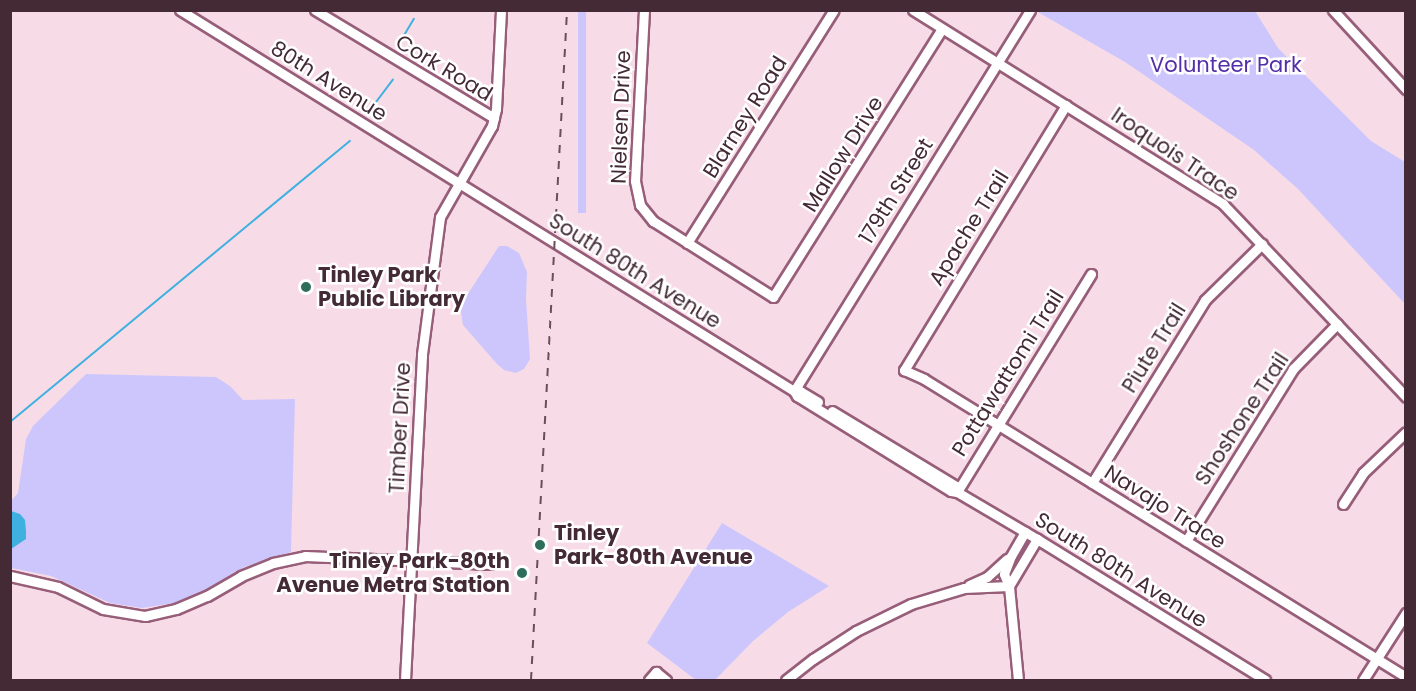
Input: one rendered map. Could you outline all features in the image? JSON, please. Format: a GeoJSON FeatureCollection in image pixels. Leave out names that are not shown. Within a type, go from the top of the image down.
{"type":"FeatureCollection","features":[{"type":"Feature","properties":{"kind":"street","name":"80th Avenue"},"geometry":{"type":"LineString","coordinates":[[180,10],[458,183]]}},
{"type":"Feature","properties":{"kind":"street","name":"Cork Road"},"geometry":{"type":"LineString","coordinates":[[315,10],[494,118]]}},
{"type":"Feature","properties":{"kind":"street"},"geometry":{"type":"LineString","coordinates":[[494,118],[501,10]]}},
{"type":"Feature","properties":{"kind":"street","name":"Nielsen Drive"},"geometry":{"type":"LineString","coordinates":[[644,10],[635,190],[639,205],[649,218],[773,297]]}},
{"type":"Feature","properties":{"kind":"street","name":"Blarney Road"},"geometry":{"type":"LineString","coordinates":[[687,243],[834,10]]}},
{"type":"Feature","properties":{"kind":"street","name":"Iroquois Trace"},"geometry":{"type":"LineString","coordinates":[[913,10],[1216,198],[1406,397]]}},
{"type":"Feature","properties":{"kind":"street","name":"179th Street"},"geometry":{"type":"LineString","coordinates":[[794,391],[1030,10]]}},
{"type":"Feature","properties":{"kind":"street"},"geometry":{"type":"LineString","coordinates":[[1333,10],[1406,89]]}},
{"type":"Feature","properties":{"kind":"street","name":"Mallow Drive"},"geometry":{"type":"LineString","coordinates":[[773,297],[942,29]]}},
{"type":"Feature","properties":{"kind":"street","name":"Apache Trail"},"geometry":{"type":"LineString","coordinates":[[904,370],[1066,105]]}},
{"type":"Feature","properties":{"kind":"street","name":"Timber Drive"},"geometry":{"type":"LineString","coordinates":[[405,681],[422,354],[440,217],[488,135],[494,118]]}},
{"type":"Feature","properties":{"kind":"street","name":"South 80th Avenue"},"geometry":{"type":"LineString","coordinates":[[458,183],[794,391],[797,396],[951,491],[957,492],[1037,539],[1264,681]]}},
{"type":"Feature","properties":{"kind":"street","name":"Piute Trail"},"geometry":{"type":"LineString","coordinates":[[1092,483],[1205,300],[1262,244]]}},
{"type":"Feature","properties":{"kind":"street","name":"Pottawattomi Trail"},"geometry":{"type":"LineString","coordinates":[[957,492],[996,424],[1091,274]]}},
{"type":"Feature","properties":{"kind":"street","name":"Shoshone Trail"},"geometry":{"type":"LineString","coordinates":[[1186,542],[1293,369],[1337,324]]}},
{"type":"Feature","properties":{"kind":"street","name":"Navajo Trace"},"geometry":{"type":"LineString","coordinates":[[904,370],[924,379],[1406,677]]}},
{"type":"Feature","properties":{"kind":"street"},"geometry":{"type":"LineString","coordinates":[[1343,504],[1363,473],[1406,432]]}},
{"type":"Feature","properties":{"kind":"street"},"geometry":{"type":"LineString","coordinates":[[1018,681],[1009,586],[1004,574],[1011,555],[1025,532]]}},
{"type":"Feature","properties":{"kind":"street"},"geometry":{"type":"LineString","coordinates":[[1009,586],[1037,539]]}},
{"type":"Feature","properties":{"kind":"street"},"geometry":{"type":"LineString","coordinates":[[786,681],[820,654],[865,626],[911,604],[964,588],[987,577],[1011,555]]}},
{"type":"Feature","properties":{"kind":"street"},"geometry":{"type":"LineString","coordinates":[[10,576],[58,587],[103,609],[145,616],[176,609],[207,596],[241,576],[273,562],[305,556],[491,564]]}},
{"type":"Feature","properties":{"kind":"street"},"geometry":{"type":"LineString","coordinates":[[964,588],[1009,586]]}},
{"type":"Feature","properties":{"kind":"street"},"geometry":{"type":"LineString","coordinates":[[1363,681],[1406,613]]}},
{"type":"Feature","properties":{"kind":"street"},"geometry":{"type":"LineString","coordinates":[[649,681],[656,672],[666,681]]}},
{"type":"Feature","properties":{"kind":"green space"},"geometry":{"type":"Polygon","coordinates":[[[578,11],[586,11],[586,213],[578,213],[578,11]]]}},
{"type":"Feature","properties":{"kind":"green space","name":"Volunteer Park"},"geometry":{"type":"Polygon","coordinates":[[[1036,11],[1255,11],[1278,48],[1371,141],[1405,162],[1405,304],[1297,188],[1254,150],[1125,62],[1036,11]]]}},
{"type":"Feature","properties":{"kind":"green space"},"geometry":{"type":"Polygon","coordinates":[[[499,246],[507,246],[519,253],[527,272],[526,299],[530,359],[524,369],[516,373],[504,370],[497,364],[463,325],[460,306],[499,246]]]}},
{"type":"Feature","properties":{"kind":"green space"},"geometry":{"type":"Polygon","coordinates":[[[86,374],[216,377],[230,386],[243,400],[295,399],[291,552],[244,567],[181,602],[142,608],[110,603],[51,576],[11,568],[11,501],[18,493],[26,439],[33,426],[86,374]]]}},
{"type":"Feature","properties":{"kind":"green space"},"geometry":{"type":"Polygon","coordinates":[[[722,523],[829,586],[788,612],[753,641],[715,680],[696,680],[647,643],[722,523]]]}},
{"type":"Feature","properties":{"kind":"water"},"geometry":{"type":"Polygon","coordinates":[[[11,511],[20,514],[25,520],[26,539],[11,549],[11,511]]]}},
{"type":"Feature","properties":{"kind":"waterway"},"geometry":{"type":"LineString","coordinates":[[400,42],[414,19]]}},
{"type":"Feature","properties":{"kind":"waterway"},"geometry":{"type":"LineString","coordinates":[[370,110],[393,80]]}},
{"type":"Feature","properties":{"kind":"waterway"},"geometry":{"type":"LineString","coordinates":[[10,422],[350,141]]}},
{"type":"Feature","properties":{"kind":"railway"},"geometry":{"type":"LineString","coordinates":[[531,680],[567,10]]}},
{"type":"Feature","properties":{"kind":"place","name":"Tinley Park Public Library"},"geometry":{"type":"Point","coordinates":[306,287]}},
{"type":"Feature","properties":{"kind":"place","name":"Tinley Park-80th Avenue"},"geometry":{"type":"Point","coordinates":[540,545]}},
{"type":"Feature","properties":{"kind":"place","name":"Tinley Park-80th Avenue Metra Station"},"geometry":{"type":"Point","coordinates":[522,573]}}]}
